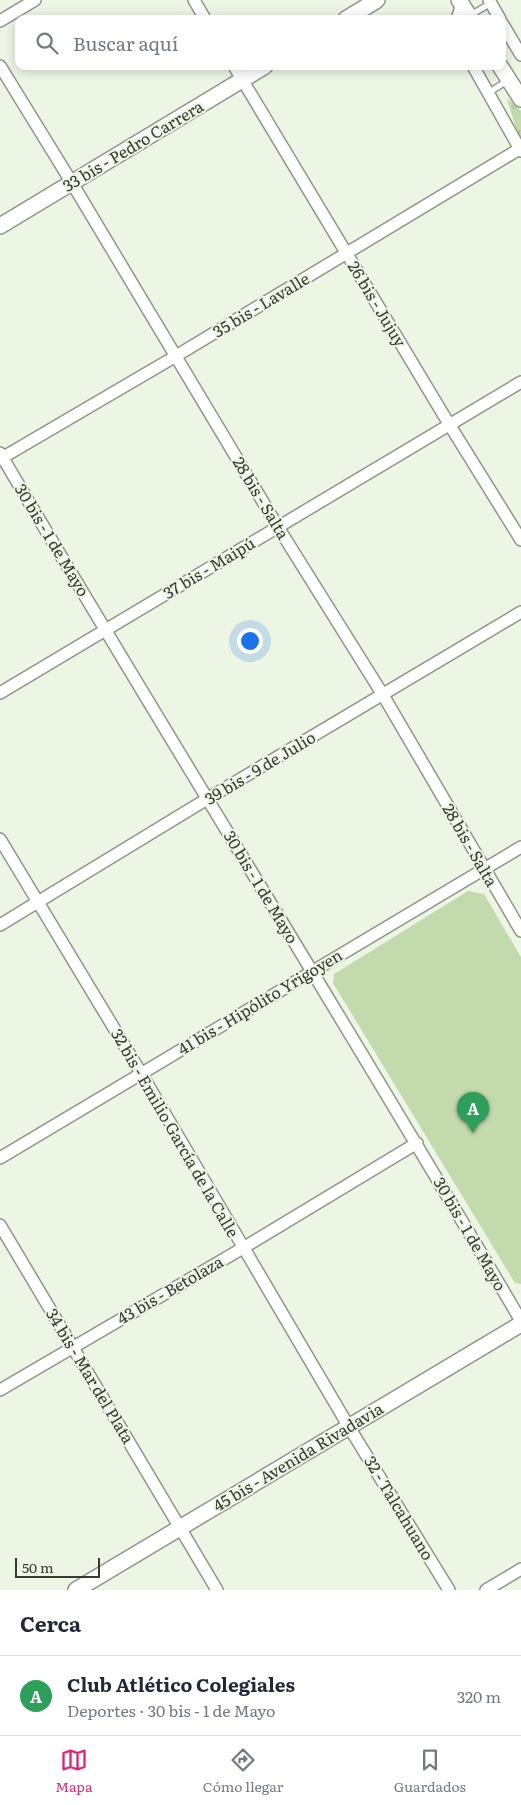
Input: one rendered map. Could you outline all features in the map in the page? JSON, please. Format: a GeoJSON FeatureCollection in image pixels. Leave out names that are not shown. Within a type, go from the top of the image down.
{"type":"FeatureCollection","features":[{"type":"Feature","properties":{"kind":"main road"},"geometry":{"type":"LineString","coordinates":[[353,15],[377,0]]}},
{"type":"Feature","properties":{"kind":"main road","name":"33 bis - Pedro Carrera"},"geometry":{"type":"LineString","coordinates":[[0,226],[258,70]]}},
{"type":"Feature","properties":{"kind":"main road"},"geometry":{"type":"LineString","coordinates":[[503,70],[521,99]]}},
{"type":"Feature","properties":{"kind":"main road","name":"45 bis - Avenida Rivadavia"},"geometry":{"type":"LineString","coordinates":[[76,1590],[521,1323]]}},
{"type":"Feature","properties":{"kind":"street"},"geometry":{"type":"LineString","coordinates":[[0,20],[35,0]]}},
{"type":"Feature","properties":{"kind":"street"},"geometry":{"type":"LineString","coordinates":[[194,0],[203,15]]}},
{"type":"Feature","properties":{"kind":"street"},"geometry":{"type":"LineString","coordinates":[[490,2],[498,15]]}},
{"type":"Feature","properties":{"kind":"street"},"geometry":{"type":"LineString","coordinates":[[506,30],[521,55]]}},
{"type":"Feature","properties":{"kind":"street","name":"28 bis - Salta"},"geometry":{"type":"LineString","coordinates":[[0,66],[278,527],[383,695],[521,931]]}},
{"type":"Feature","properties":{"kind":"street","name":"26 bis - Jujuy"},"geometry":{"type":"LineString","coordinates":[[236,70],[521,540]]}},
{"type":"Feature","properties":{"kind":"street"},"geometry":{"type":"LineString","coordinates":[[476,70],[521,149]]}},
{"type":"Feature","properties":{"kind":"street","name":"35 bis - Lavalle"},"geometry":{"type":"LineString","coordinates":[[1,456],[176,356],[521,149]]}},
{"type":"Feature","properties":{"kind":"street","name":"37 bis - Maipú"},"geometry":{"type":"LineString","coordinates":[[0,693],[521,382]]}},
{"type":"Feature","properties":{"kind":"street","name":"30 bis - 1 de Mayo"},"geometry":{"type":"LineString","coordinates":[[1,456],[417,1143],[521,1323]]}},
{"type":"Feature","properties":{"kind":"street","name":"39 bis - 9 de Julio"},"geometry":{"type":"LineString","coordinates":[[0,926],[207,798],[521,612]]}},
{"type":"Feature","properties":{"kind":"street","name":"32 bis - Emilio García de la Calle"},"geometry":{"type":"LineString","coordinates":[[0,839],[349,1427]]}},
{"type":"Feature","properties":{"kind":"street","name":"41 bis - Hipólito Yrigoyen"},"geometry":{"type":"LineString","coordinates":[[0,1158],[521,847]]}},
{"type":"Feature","properties":{"kind":"street","name":"43 bis - Betolaza"},"geometry":{"type":"LineString","coordinates":[[0,1390],[243,1248],[417,1143]]}},
{"type":"Feature","properties":{"kind":"street","name":"34 bis - Mar del Plata"},"geometry":{"type":"LineString","coordinates":[[0,1225],[216,1590]]}},
{"type":"Feature","properties":{"kind":"street","name":"32 - Talcahuano"},"geometry":{"type":"LineString","coordinates":[[349,1427],[449,1590]]}},
{"type":"Feature","properties":{"kind":"street"},"geometry":{"type":"LineString","coordinates":[[486,1590],[521,1569]]}},
{"type":"Feature","properties":{"kind":"lane"},"geometry":{"type":"LineString","coordinates":[[464,12],[490,2]]}},
{"type":"Feature","properties":{"kind":"lane"},"geometry":{"type":"LineString","coordinates":[[488,93],[509,80]]}},
{"type":"Feature","properties":{"kind":"green space"},"geometry":{"type":"Polygon","coordinates":[[[507,99],[521,111],[521,138],[518,135],[507,99]]]}},
{"type":"Feature","properties":{"kind":"green space"},"geometry":{"type":"Polygon","coordinates":[[[468,891],[484,894],[521,957],[521,1284],[515,1283],[333,983],[334,974],[468,891]]]}},
{"type":"Feature","properties":{"kind":"place","name":"Club Atlético Colegiales"},"geometry":{"type":"Point","coordinates":[473,1133]}}]}
